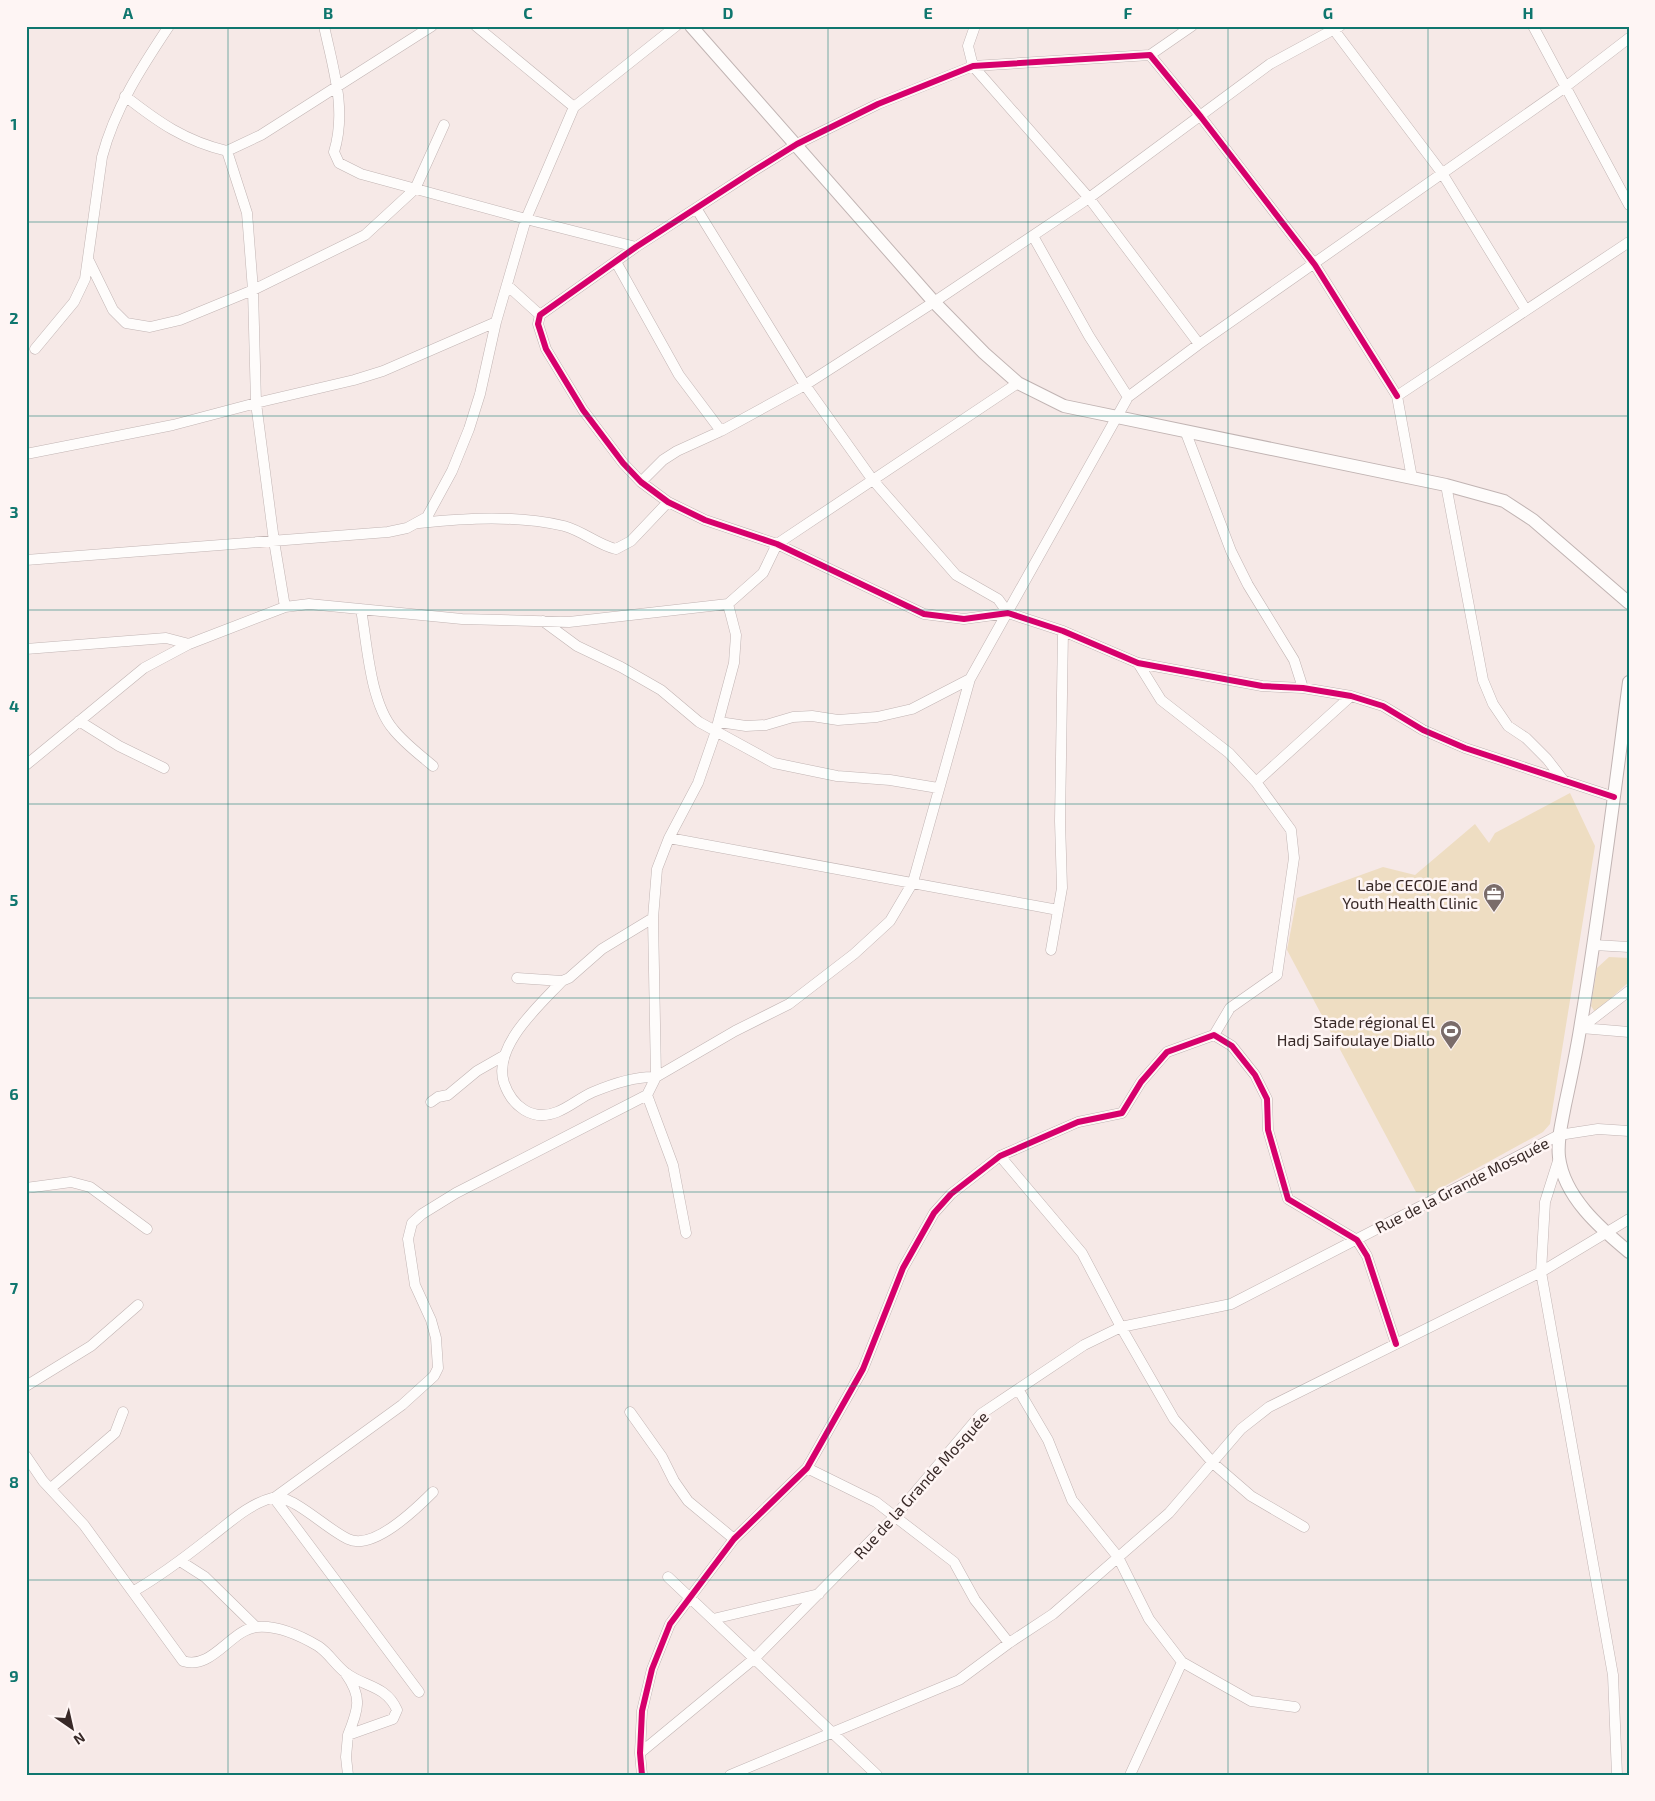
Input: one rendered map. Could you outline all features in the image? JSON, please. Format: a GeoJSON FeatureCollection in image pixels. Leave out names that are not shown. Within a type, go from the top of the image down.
{"type":"FeatureCollection","features":[{"type":"Feature","properties":{"kind":"street"},"geometry":{"type":"LineString","coordinates":[[35,349],[74,302],[85,279],[102,157],[107,138],[125,96],[169,26]]}},
{"type":"Feature","properties":{"kind":"street"},"geometry":{"type":"LineString","coordinates":[[324,26],[338,88],[340,127],[334,152],[339,163],[361,174],[636,247]]}},
{"type":"Feature","properties":{"kind":"street"},"geometry":{"type":"LineString","coordinates":[[125,96],[155,119],[198,144],[226,151],[261,135],[338,88],[432,26]]}},
{"type":"Feature","properties":{"kind":"street"},"geometry":{"type":"LineString","coordinates":[[476,26],[574,106]]}},
{"type":"Feature","properties":{"kind":"street"},"geometry":{"type":"LineString","coordinates":[[418,523],[432,509],[452,471],[469,429],[496,322],[526,219],[574,106],[676,26]]}},
{"type":"Feature","properties":{"kind":"street"},"geometry":{"type":"LineString","coordinates":[[691,26],[797,144],[934,302],[984,353],[1018,383],[1064,406],[1446,485],[1504,501],[1533,520],[1629,603]]}},
{"type":"Feature","properties":{"kind":"street"},"geometry":{"type":"LineString","coordinates":[[974,26],[968,46],[973,66],[1089,198],[1199,344]]}},
{"type":"Feature","properties":{"kind":"street"},"geometry":{"type":"LineString","coordinates":[[1192,26],[1150,55],[973,66],[878,104],[797,144],[636,247],[540,315],[538,324],[546,349],[574,395],[623,463],[641,482],[668,502],[705,520],[777,544],[924,614],[964,619],[1008,613],[1063,631],[1138,663],[1262,686],[1302,688],[1351,696],[1383,706],[1423,730],[1465,748],[1614,797]]}},
{"type":"Feature","properties":{"kind":"street"},"geometry":{"type":"LineString","coordinates":[[1533,26],[1564,88],[1629,205]]}},
{"type":"Feature","properties":{"kind":"street"},"geometry":{"type":"LineString","coordinates":[[641,482],[663,460],[677,451],[721,431],[805,385],[934,302],[1089,198],[1201,117],[1270,64],[1335,27],[1442,173],[1526,310]]}},
{"type":"Feature","properties":{"kind":"street"},"geometry":{"type":"LineString","coordinates":[[653,918],[602,949],[569,978],[562,981],[518,1029],[505,1055],[504,1082],[518,1107],[531,1114],[544,1115],[556,1113],[593,1092],[646,1076],[656,1077],[735,1031],[789,1004],[854,954],[890,921],[913,882],[970,679],[1128,397],[1199,344],[1315,265],[1564,88],[1629,38]]}},
{"type":"Feature","properties":{"kind":"street"},"geometry":{"type":"LineString","coordinates":[[1150,55],[1201,117],[1315,265],[1396,396],[1412,478]]}},
{"type":"Feature","properties":{"kind":"street"},"geometry":{"type":"LineString","coordinates":[[89,261],[118,318],[136,327],[150,327],[180,320],[253,290],[365,236],[415,188],[444,125]]}},
{"type":"Feature","properties":{"kind":"street"},"geometry":{"type":"LineString","coordinates":[[226,151],[247,213],[253,290],[256,403],[274,541],[285,607]]}},
{"type":"Feature","properties":{"kind":"street"},"geometry":{"type":"LineString","coordinates":[[696,208],[805,385],[872,479],[956,575],[998,599],[1008,613]]}},
{"type":"Feature","properties":{"kind":"street"},"geometry":{"type":"LineString","coordinates":[[1032,236],[1089,336],[1128,397]]}},
{"type":"Feature","properties":{"kind":"street"},"geometry":{"type":"LineString","coordinates":[[1396,396],[1629,242]]}},
{"type":"Feature","properties":{"kind":"street"},"geometry":{"type":"LineString","coordinates":[[616,262],[679,375],[721,431]]}},
{"type":"Feature","properties":{"kind":"street"},"geometry":{"type":"LineString","coordinates":[[507,285],[540,315]]}},
{"type":"Feature","properties":{"kind":"street"},"geometry":{"type":"LineString","coordinates":[[26,454],[174,425],[354,380],[383,371],[496,322]]}},
{"type":"Feature","properties":{"kind":"street"},"geometry":{"type":"LineString","coordinates":[[26,766],[144,668],[189,644],[285,607],[309,604],[462,619],[569,622],[728,604],[763,573],[777,544],[1018,383]]}},
{"type":"Feature","properties":{"kind":"street"},"geometry":{"type":"LineString","coordinates":[[1186,432],[1231,551],[1248,585],[1294,660],[1302,688]]}},
{"type":"Feature","properties":{"kind":"street"},"geometry":{"type":"LineString","coordinates":[[1446,485],[1483,680],[1493,704],[1508,726],[1526,738],[1547,759],[1564,781]]}},
{"type":"Feature","properties":{"kind":"street"},"geometry":{"type":"LineString","coordinates":[[26,560],[388,532],[418,523],[464,518],[524,521],[564,526],[616,549],[632,541],[668,502]]}},
{"type":"Feature","properties":{"kind":"street"},"geometry":{"type":"LineString","coordinates":[[134,1592],[180,1561],[240,1515],[274,1498],[402,1405],[434,1376],[438,1368],[434,1329],[415,1285],[408,1239],[412,1223],[422,1214],[456,1193],[647,1095],[656,1077],[653,918],[657,869],[669,838],[698,783],[717,726],[734,663],[736,635],[728,604]]}},
{"type":"Feature","properties":{"kind":"street"},"geometry":{"type":"LineString","coordinates":[[361,609],[376,692],[386,718],[392,728],[433,766]]}},
{"type":"Feature","properties":{"kind":"street"},"geometry":{"type":"LineString","coordinates":[[543,621],[577,646],[621,667],[660,690],[689,715],[717,726],[755,754],[774,763],[837,776],[890,780],[938,788]]}},
{"type":"Feature","properties":{"kind":"street"},"geometry":{"type":"LineString","coordinates":[[1051,950],[1062,888],[1060,821],[1063,631]]}},
{"type":"Feature","properties":{"kind":"street"},"geometry":{"type":"LineString","coordinates":[[26,650],[166,638],[189,644]]}},
{"type":"Feature","properties":{"kind":"street"},"geometry":{"type":"LineString","coordinates":[[642,1775],[640,1753],[642,1711],[652,1669],[670,1624],[734,1539],[807,1468],[863,1369],[903,1268],[934,1213],[951,1194],[1000,1156],[1078,1122],[1122,1113],[1142,1082],[1167,1052],[1214,1035],[1230,1008],[1277,975],[1294,858],[1291,830],[1256,782],[1229,753],[1161,700],[1138,663]]}},
{"type":"Feature","properties":{"kind":"street"},"geometry":{"type":"LineString","coordinates":[[717,726],[766,726],[793,717],[812,716],[838,720],[876,717],[912,709],[970,679]]}},
{"type":"Feature","properties":{"kind":"street"},"geometry":{"type":"LineString","coordinates":[[1629,682],[1594,945],[1581,1028],[1559,1135],[1559,1158],[1566,1180],[1581,1206],[1606,1233],[1629,1252]]}},
{"type":"Feature","properties":{"kind":"street"},"geometry":{"type":"LineString","coordinates":[[1256,782],[1351,696]]}},
{"type":"Feature","properties":{"kind":"street"},"geometry":{"type":"LineString","coordinates":[[79,721],[119,746],[164,768]]}},
{"type":"Feature","properties":{"kind":"street"},"geometry":{"type":"LineString","coordinates":[[669,838],[1058,910]]}},
{"type":"Feature","properties":{"kind":"street"},"geometry":{"type":"LineString","coordinates":[[1594,945],[1629,947]]}},
{"type":"Feature","properties":{"kind":"street"},"geometry":{"type":"LineString","coordinates":[[516,978],[562,981]]}},
{"type":"Feature","properties":{"kind":"street"},"geometry":{"type":"LineString","coordinates":[[1581,1028],[1629,991]]}},
{"type":"Feature","properties":{"kind":"street"},"geometry":{"type":"LineString","coordinates":[[1581,1028],[1629,1032]]}},
{"type":"Feature","properties":{"kind":"street"},"geometry":{"type":"LineString","coordinates":[[1214,1035],[1232,1046],[1255,1076],[1267,1099],[1268,1130],[1288,1199],[1357,1240],[1368,1256],[1396,1344]]}},
{"type":"Feature","properties":{"kind":"street"},"geometry":{"type":"LineString","coordinates":[[431,1102],[438,1097],[448,1095],[478,1071],[505,1055]]}},
{"type":"Feature","properties":{"kind":"street"},"geometry":{"type":"LineString","coordinates":[[647,1095],[673,1165],[686,1233]]}},
{"type":"Feature","properties":{"kind":"street","name":"Rue de la Grande Mosquée"},"geometry":{"type":"LineString","coordinates":[[640,1753],[755,1658],[896,1515],[981,1414],[1084,1345],[1121,1328],[1231,1304],[1559,1135],[1598,1129],[1629,1131]]}},
{"type":"Feature","properties":{"kind":"street"},"geometry":{"type":"LineString","coordinates":[[1000,1156],[1082,1253],[1121,1328],[1174,1419],[1214,1464],[1251,1496],[1304,1527]]}},
{"type":"Feature","properties":{"kind":"street"},"geometry":{"type":"LineString","coordinates":[[1559,1158],[1545,1202],[1541,1272],[1613,1674],[1617,1775]]}},
{"type":"Feature","properties":{"kind":"street"},"geometry":{"type":"LineString","coordinates":[[26,1188],[71,1182],[90,1186],[147,1229]]}},
{"type":"Feature","properties":{"kind":"street"},"geometry":{"type":"LineString","coordinates":[[730,1775],[959,1680],[1053,1614],[1169,1513],[1214,1464],[1241,1429],[1269,1407],[1541,1272],[1629,1219]]}},
{"type":"Feature","properties":{"kind":"street"},"geometry":{"type":"LineString","coordinates":[[26,1386],[91,1346],[138,1305]]}},
{"type":"Feature","properties":{"kind":"street"},"geometry":{"type":"LineString","coordinates":[[1018,1389],[1048,1440],[1072,1500],[1118,1557],[1150,1620],[1182,1662],[1252,1701],[1295,1707]]}},
{"type":"Feature","properties":{"kind":"street"},"geometry":{"type":"LineString","coordinates":[[51,1488],[115,1433],[123,1412]]}},
{"type":"Feature","properties":{"kind":"street"},"geometry":{"type":"LineString","coordinates":[[630,1412],[662,1457],[674,1481],[688,1501],[734,1539]]}},
{"type":"Feature","properties":{"kind":"street"},"geometry":{"type":"LineString","coordinates":[[26,1456],[43,1481],[84,1525],[183,1661],[189,1663],[204,1659],[237,1636],[256,1627],[286,1630],[320,1647],[356,1687],[359,1701],[348,1735],[346,1757],[348,1775]]}},
{"type":"Feature","properties":{"kind":"street"},"geometry":{"type":"LineString","coordinates":[[807,1468],[876,1502],[896,1515],[954,1562],[975,1600],[1010,1643]]}},
{"type":"Feature","properties":{"kind":"street"},"geometry":{"type":"LineString","coordinates":[[274,1498],[290,1501],[318,1517],[348,1540],[361,1542],[373,1539],[388,1530],[415,1510],[433,1492]]}},
{"type":"Feature","properties":{"kind":"street"},"geometry":{"type":"LineString","coordinates":[[274,1498],[420,1692]]}},
{"type":"Feature","properties":{"kind":"street"},"geometry":{"type":"LineString","coordinates":[[180,1561],[205,1577],[256,1627]]}},
{"type":"Feature","properties":{"kind":"street"},"geometry":{"type":"LineString","coordinates":[[668,1577],[876,1775]]}},
{"type":"Feature","properties":{"kind":"street"},"geometry":{"type":"LineString","coordinates":[[713,1619],[820,1593]]}},
{"type":"Feature","properties":{"kind":"street"},"geometry":{"type":"LineString","coordinates":[[1130,1775],[1182,1662]]}},
{"type":"Feature","properties":{"kind":"street"},"geometry":{"type":"LineString","coordinates":[[345,1673],[376,1686],[394,1704],[397,1710],[393,1718],[385,1723],[367,1726],[348,1735]]}},
{"type":"Feature","properties":{"kind":"shaded area","name":"Stade régional El Hadj Saifoulaye Diallo"},"geometry":{"type":"Polygon","coordinates":[[[1570,793],[1595,846],[1550,1124],[1543,1132],[1432,1193],[1416,1192],[1287,950],[1297,898],[1383,867],[1415,875],[1475,824],[1489,843],[1495,833],[1570,793]]]}},
{"type":"Feature","properties":{"kind":"shaded area"},"geometry":{"type":"Polygon","coordinates":[[[1609,957],[1629,958],[1629,982],[1595,1012],[1591,1006],[1597,968],[1609,957]]]}},
{"type":"Feature","properties":{"kind":"cycle path"},"geometry":{"type":"LineString","coordinates":[[1397,396],[1315,265],[1201,117],[1150,55],[973,66],[878,104],[797,144],[755,170],[636,247],[540,315],[538,324],[546,349],[583,410],[623,463],[641,482],[668,502],[705,520],[777,544],[924,614],[964,619],[1008,613],[1063,631],[1138,663],[1262,686],[1303,688],[1351,696],[1383,706],[1423,730],[1465,748],[1614,797]]}},
{"type":"Feature","properties":{"kind":"cycle path"},"geometry":{"type":"LineString","coordinates":[[642,1775],[640,1753],[642,1711],[652,1669],[670,1624],[734,1539],[807,1468],[863,1369],[903,1268],[934,1213],[951,1194],[1000,1156],[1078,1122],[1122,1113],[1141,1082],[1167,1052],[1214,1035],[1232,1046],[1255,1075],[1267,1099],[1268,1130],[1288,1199],[1357,1240],[1367,1256],[1396,1344]]}},
{"type":"Feature","properties":{"kind":"place","name":"Labe CECOJE and Youth Health Clinic"},"geometry":{"type":"Point","coordinates":[1494,913]}},
{"type":"Feature","properties":{"kind":"place","name":"Stade régional El Hadj Saifoulaye Diallo"},"geometry":{"type":"Point","coordinates":[1451,1050]}}]}
